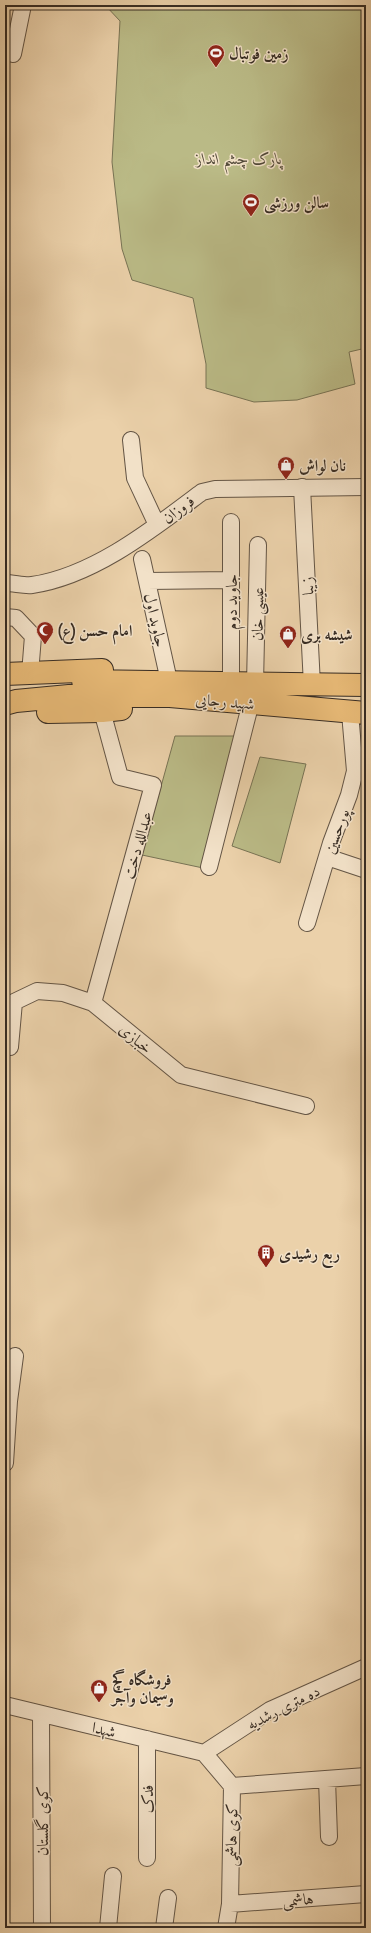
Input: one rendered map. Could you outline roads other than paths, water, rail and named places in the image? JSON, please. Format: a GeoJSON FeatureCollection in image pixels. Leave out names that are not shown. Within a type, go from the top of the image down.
{"type":"FeatureCollection","features":[{"type":"Feature","properties":{"kind":"highway"},"geometry":{"type":"LineString","coordinates":[[84,688],[16,687],[12,676],[118,670],[170,689]]}},
{"type":"Feature","properties":{"kind":"highway"},"geometry":{"type":"LineString","coordinates":[[5,718],[60,711],[102,711],[134,707],[170,689],[231,683],[253,693],[312,684],[366,685]]}},
{"type":"Feature","properties":{"kind":"highway"},"geometry":{"type":"LineString","coordinates":[[5,704],[84,688]]}},
{"type":"Feature","properties":{"kind":"highway","name":"شهید رجایی"},"geometry":{"type":"LineString","coordinates":[[84,688],[170,689],[253,693],[358,713]]}},
{"type":"Feature","properties":{"kind":"street"},"geometry":{"type":"LineString","coordinates":[[13,54],[23,5]]}},
{"type":"Feature","properties":{"kind":"street"},"geometry":{"type":"LineString","coordinates":[[131,440],[135,478],[157,525]]}},
{"type":"Feature","properties":{"kind":"street","name":"زیبا"},"geometry":{"type":"LineString","coordinates":[[302,487],[312,684]]}},
{"type":"Feature","properties":{"kind":"street","name":"فروزان"},"geometry":{"type":"LineString","coordinates":[[5,583],[31,585],[70,576],[130,543],[202,492],[215,489],[366,487]]}},
{"type":"Feature","properties":{"kind":"street","name":"جاوید دوم"},"geometry":{"type":"LineString","coordinates":[[231,522],[231,683]]}},
{"type":"Feature","properties":{"kind":"street","name":"عیسی خان"},"geometry":{"type":"LineString","coordinates":[[208,867],[253,693],[258,545]]}},
{"type":"Feature","properties":{"kind":"street","name":"جاوید اول"},"geometry":{"type":"LineString","coordinates":[[142,559],[170,689]]}},
{"type":"Feature","properties":{"kind":"street"},"geometry":{"type":"LineString","coordinates":[[147,581],[231,580]]}},
{"type":"Feature","properties":{"kind":"street"},"geometry":{"type":"LineString","coordinates":[[5,617],[16,618],[33,636],[12,676]]}},
{"type":"Feature","properties":{"kind":"street","name":"عبدالله دخت"},"geometry":{"type":"LineString","coordinates":[[93,1003],[153,785],[120,777],[102,711]]}},
{"type":"Feature","properties":{"kind":"street","name":"پورحسین"},"geometry":{"type":"LineString","coordinates":[[307,923],[327,857],[350,795],[355,771],[358,713]]}},
{"type":"Feature","properties":{"kind":"street"},"geometry":{"type":"LineString","coordinates":[[327,857],[366,870]]}},
{"type":"Feature","properties":{"kind":"street","name":"خبازی"},"geometry":{"type":"LineString","coordinates":[[5,1046],[10,1047],[12,1040],[14,1002],[37,992],[63,993],[93,1003],[181,1075],[306,1106]]}},
{"type":"Feature","properties":{"kind":"street"},"geometry":{"type":"LineString","coordinates":[[5,1463],[7,1401],[15,1356]]}},
{"type":"Feature","properties":{"kind":"street","name":"ده متری رشدیه"},"geometry":{"type":"LineString","coordinates":[[204,1752],[270,1710],[366,1667]]}},
{"type":"Feature","properties":{"kind":"street","name":"شهدا"},"geometry":{"type":"LineString","coordinates":[[5,1705],[204,1752]]}},
{"type":"Feature","properties":{"kind":"street","name":"کوی گلستان"},"geometry":{"type":"LineString","coordinates":[[42,1714],[42,1928]]}},
{"type":"Feature","properties":{"kind":"street","name":"فدک"},"geometry":{"type":"LineString","coordinates":[[147,1739],[147,1858]]}},
{"type":"Feature","properties":{"kind":"street","name":"کوی هاشمی"},"geometry":{"type":"LineString","coordinates":[[204,1752],[232,1786],[230,1904],[226,1928]]}},
{"type":"Feature","properties":{"kind":"street"},"geometry":{"type":"LineString","coordinates":[[232,1786],[366,1776]]}},
{"type":"Feature","properties":{"kind":"street"},"geometry":{"type":"LineString","coordinates":[[327,1778],[329,1837]]}},
{"type":"Feature","properties":{"kind":"street"},"geometry":{"type":"LineString","coordinates":[[108,1928],[113,1876]]}},
{"type":"Feature","properties":{"kind":"street","name":"هاشمی"},"geometry":{"type":"LineString","coordinates":[[230,1904],[366,1894]]}},
{"type":"Feature","properties":{"kind":"street"},"geometry":{"type":"LineString","coordinates":[[164,1928],[168,1898]]}},
{"type":"Feature","properties":{"kind":"place","name":"زمین فوتبال"},"geometry":{"type":"Point","coordinates":[216,68]}},
{"type":"Feature","properties":{"kind":"place","name":"سالن ورزشی"},"geometry":{"type":"Point","coordinates":[251,217]}},
{"type":"Feature","properties":{"kind":"place","name":"نان لواش"},"geometry":{"type":"Point","coordinates":[286,480]}},
{"type":"Feature","properties":{"kind":"place","name":"امام حسن (ع)"},"geometry":{"type":"Point","coordinates":[45,645]}},
{"type":"Feature","properties":{"kind":"place","name":"شیشه بری"},"geometry":{"type":"Point","coordinates":[288,649]}},
{"type":"Feature","properties":{"kind":"place","name":"ربع رشیدی"},"geometry":{"type":"Point","coordinates":[266,1268]}},
{"type":"Feature","properties":{"kind":"place","name":"فروشگاه گچ وسیمان وآجر"},"geometry":{"type":"Point","coordinates":[99,1703]}},
{"type":"Feature","properties":{"kind":"park label","name":"پارک چشم انداز"},"geometry":{"type":"Point","coordinates":[239,158]}}]}
